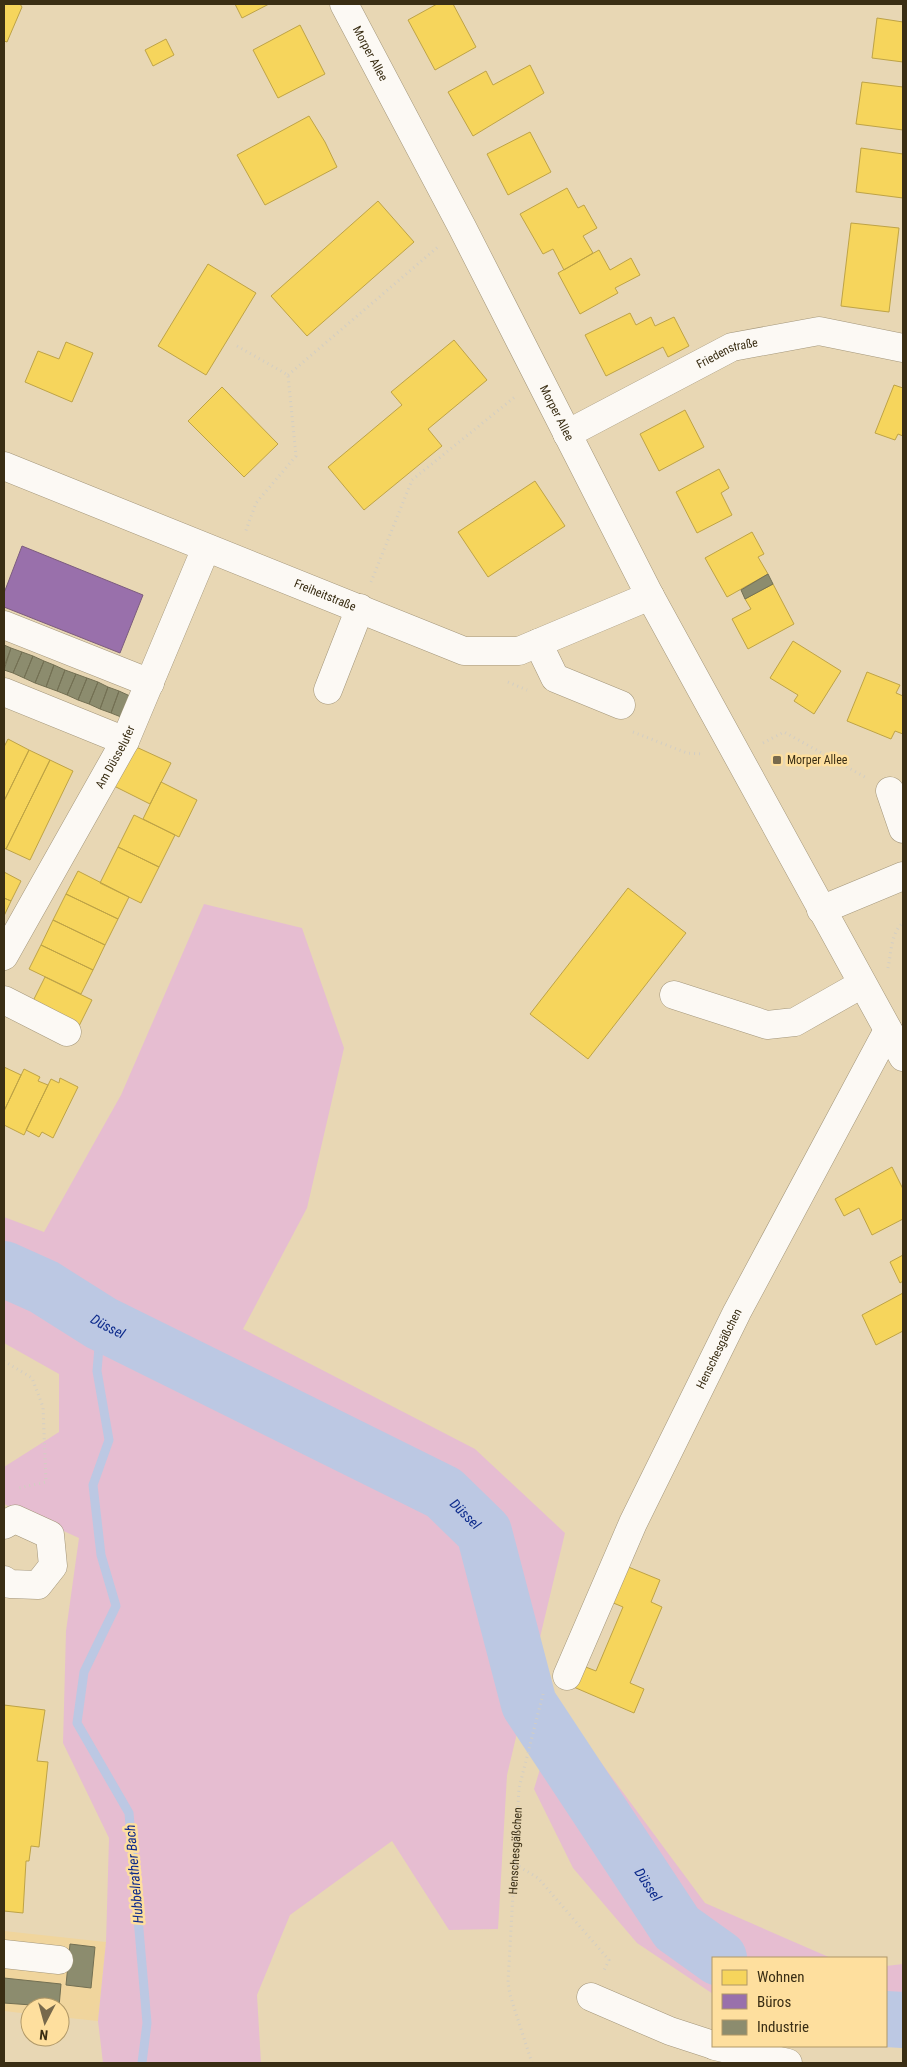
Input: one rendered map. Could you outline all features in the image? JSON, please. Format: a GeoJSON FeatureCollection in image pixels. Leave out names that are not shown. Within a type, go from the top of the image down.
{"type":"FeatureCollection","features":[{"type":"Feature","properties":{"kind":"street","name":"Morper Allee"},"geometry":{"type":"LineString","coordinates":[[344,4],[462,227],[650,596],[903,1057]]}},
{"type":"Feature","properties":{"kind":"street","name":"Friedenstraße"},"geometry":{"type":"LineString","coordinates":[[567,434],[732,347],[819,331],[903,348]]}},
{"type":"Feature","properties":{"kind":"street","name":"Freiheitstraße"},"geometry":{"type":"LineString","coordinates":[[4,466],[464,651],[519,651],[650,596]]}},
{"type":"Feature","properties":{"kind":"street","name":"Am Düsselufer"},"geometry":{"type":"LineString","coordinates":[[4,956],[125,741],[206,548]]}},
{"type":"Feature","properties":{"kind":"street"},"geometry":{"type":"LineString","coordinates":[[328,690],[360,608]]}},
{"type":"Feature","properties":{"kind":"street"},"geometry":{"type":"LineString","coordinates":[[4,625],[150,683]]}},
{"type":"Feature","properties":{"kind":"street"},"geometry":{"type":"LineString","coordinates":[[538,643],[555,678],[620,705]]}},
{"type":"Feature","properties":{"kind":"street"},"geometry":{"type":"LineString","coordinates":[[4,692],[125,741]]}},
{"type":"Feature","properties":{"kind":"street"},"geometry":{"type":"LineString","coordinates":[[890,791],[903,830]]}},
{"type":"Feature","properties":{"kind":"street"},"geometry":{"type":"LineString","coordinates":[[821,910],[903,876]]}},
{"type":"Feature","properties":{"kind":"street"},"geometry":{"type":"LineString","coordinates":[[674,995],[767,1026],[795,1022],[862,984]]}},
{"type":"Feature","properties":{"kind":"street"},"geometry":{"type":"LineString","coordinates":[[4,1000],[67,1032]]}},
{"type":"Feature","properties":{"kind":"street","name":"Henschesgäßchen"},"geometry":{"type":"LineString","coordinates":[[556,1681],[737,1312],[888,1030]]}},
{"type":"Feature","properties":{"kind":"street"},"geometry":{"type":"LineString","coordinates":[[4,1525],[15,1519],[50,1535],[53,1566],[38,1585],[10,1584],[4,1580]]}},
{"type":"Feature","properties":{"kind":"street"},"geometry":{"type":"LineString","coordinates":[[4,1954],[59,1960]]}},
{"type":"Feature","properties":{"kind":"street"},"geometry":{"type":"LineString","coordinates":[[591,1997],[670,2031],[712,2044]]}},
{"type":"Feature","properties":{"kind":"street"},"geometry":{"type":"LineString","coordinates":[[722,2047],[788,2063]]}},
{"type":"Feature","properties":{"kind":"path"},"geometry":{"type":"LineString","coordinates":[[288,376],[462,227]]}},
{"type":"Feature","properties":{"kind":"path"},"geometry":{"type":"LineString","coordinates":[[237,346],[288,376]]}},
{"type":"Feature","properties":{"kind":"path"},"geometry":{"type":"LineString","coordinates":[[235,559],[256,503],[296,456],[288,376]]}},
{"type":"Feature","properties":{"kind":"path"},"geometry":{"type":"LineString","coordinates":[[360,608],[412,480],[538,378]]}},
{"type":"Feature","properties":{"kind":"path"},"geometry":{"type":"LineString","coordinates":[[502,680],[530,691]]}},
{"type":"Feature","properties":{"kind":"path"},"geometry":{"type":"LineString","coordinates":[[632,731],[687,753],[737,756],[784,732],[890,791]]}},
{"type":"Feature","properties":{"kind":"path"},"geometry":{"type":"LineString","coordinates":[[862,984],[888,969],[894,938],[899,926],[903,923]]}},
{"type":"Feature","properties":{"kind":"path"},"geometry":{"type":"LineString","coordinates":[[4,1361],[32,1378],[43,1408],[46,1482],[12,1490]]}},
{"type":"Feature","properties":{"kind":"path","name":"Henschesgäßchen"},"geometry":{"type":"LineString","coordinates":[[532,2063],[510,1995],[508,1982],[515,1864],[521,1778],[556,1681]]}},
{"type":"Feature","properties":{"kind":"path"},"geometry":{"type":"LineString","coordinates":[[515,1864],[538,1878],[609,1960],[591,1997]]}},
{"type":"Feature","properties":{"kind":"shaded area"},"geometry":{"type":"Polygon","coordinates":[[[204,904],[302,928],[344,1048],[307,1208],[243,1329],[475,1449],[565,1533],[507,1775],[498,1929],[449,1930],[392,1841],[290,1915],[257,1995],[261,2063],[103,2063],[98,2021],[106,1942],[109,1838],[63,1743],[66,1631],[79,1538],[4,1504],[4,1467],[59,1432],[59,1374],[4,1343],[4,1217],[44,1232],[121,1095],[204,904]]]}},
{"type":"Feature","properties":{"kind":"shaded area"},"geometry":{"type":"Polygon","coordinates":[[[559,1706],[705,1903],[829,1957],[712,1957],[712,1993],[637,1943],[573,1868],[534,1789],[559,1706]]]}},
{"type":"Feature","properties":{"kind":"shaded area"},"geometry":{"type":"Polygon","coordinates":[[[4,1931],[106,1942],[98,2021],[70,2018],[70,1997],[20,1997],[20,2013],[4,2011],[4,1931]]]}},
{"type":"Feature","properties":{"kind":"shaded area"},"geometry":{"type":"Polygon","coordinates":[[[903,1964],[903,2046],[887,2045],[887,1966],[903,1964]]]}},
{"type":"Feature","properties":{"kind":"building: Wohnen"},"geometry":{"type":"Polygon","coordinates":[[[4,4],[20,4],[22,7],[7,42],[4,41],[4,4]]]}},
{"type":"Feature","properties":{"kind":"building: Wohnen"},"geometry":{"type":"Polygon","coordinates":[[[235,4],[269,4],[242,18],[235,4]]]}},
{"type":"Feature","properties":{"kind":"building: Wohnen"},"geometry":{"type":"Polygon","coordinates":[[[437,4],[453,4],[476,47],[435,70],[408,20],[437,4]]]}},
{"type":"Feature","properties":{"kind":"building: Wohnen"},"geometry":{"type":"Polygon","coordinates":[[[877,18],[903,22],[903,62],[872,58],[877,18]]]}},
{"type":"Feature","properties":{"kind":"building: Wohnen"},"geometry":{"type":"Polygon","coordinates":[[[300,25],[325,74],[278,98],[253,50],[300,25]]]}},
{"type":"Feature","properties":{"kind":"building: Wohnen"},"geometry":{"type":"Polygon","coordinates":[[[166,39],[174,55],[153,66],[145,50],[166,39]]]}},
{"type":"Feature","properties":{"kind":"building: Wohnen"},"geometry":{"type":"Polygon","coordinates":[[[530,65],[544,93],[473,136],[448,92],[486,71],[493,85],[530,65]]]}},
{"type":"Feature","properties":{"kind":"building: Wohnen"},"geometry":{"type":"Polygon","coordinates":[[[862,82],[903,87],[903,130],[856,124],[862,82]]]}},
{"type":"Feature","properties":{"kind":"building: Wohnen"},"geometry":{"type":"Polygon","coordinates":[[[309,116],[325,142],[337,167],[265,205],[237,155],[309,116]]]}},
{"type":"Feature","properties":{"kind":"building: Wohnen"},"geometry":{"type":"Polygon","coordinates":[[[530,132],[551,172],[508,195],[487,154],[530,132]]]}},
{"type":"Feature","properties":{"kind":"building: Wohnen"},"geometry":{"type":"Polygon","coordinates":[[[861,148],[903,154],[903,198],[856,192],[861,148]]]}},
{"type":"Feature","properties":{"kind":"building: Wohnen"},"geometry":{"type":"Polygon","coordinates":[[[567,188],[578,208],[584,205],[597,228],[583,236],[593,253],[564,270],[553,249],[543,254],[520,214],[567,188]]]}},
{"type":"Feature","properties":{"kind":"building: Wohnen"},"geometry":{"type":"Polygon","coordinates":[[[378,201],[414,242],[307,336],[271,296],[378,201]]]}},
{"type":"Feature","properties":{"kind":"building: Wohnen"},"geometry":{"type":"Polygon","coordinates":[[[851,223],[899,228],[889,312],[841,306],[851,223]]]}},
{"type":"Feature","properties":{"kind":"building: Wohnen"},"geometry":{"type":"Polygon","coordinates":[[[599,250],[610,270],[631,258],[640,275],[615,288],[618,293],[580,314],[558,273],[599,250]]]}},
{"type":"Feature","properties":{"kind":"building: Wohnen"},"geometry":{"type":"Polygon","coordinates":[[[208,264],[256,293],[206,375],[158,346],[208,264]]]}},
{"type":"Feature","properties":{"kind":"building: Wohnen"},"geometry":{"type":"Polygon","coordinates":[[[630,313],[636,325],[651,317],[655,326],[674,317],[689,346],[668,357],[663,347],[606,376],[585,335],[630,313]]]}},
{"type":"Feature","properties":{"kind":"building: Wohnen"},"geometry":{"type":"Polygon","coordinates":[[[454,340],[487,380],[428,429],[442,446],[364,510],[328,467],[402,405],[391,392],[454,340]]]}},
{"type":"Feature","properties":{"kind":"building: Wohnen"},"geometry":{"type":"Polygon","coordinates":[[[66,342],[93,353],[72,402],[25,382],[38,351],[59,359],[66,342]]]}},
{"type":"Feature","properties":{"kind":"building: Wohnen"},"geometry":{"type":"Polygon","coordinates":[[[894,385],[903,388],[903,436],[898,434],[895,440],[875,433],[894,385]]]}},
{"type":"Feature","properties":{"kind":"building: Wohnen"},"geometry":{"type":"Polygon","coordinates":[[[222,387],[278,444],[244,477],[188,421],[222,387]]]}},
{"type":"Feature","properties":{"kind":"building: Wohnen"},"geometry":{"type":"Polygon","coordinates":[[[685,410],[704,447],[659,471],[640,434],[685,410]]]}},
{"type":"Feature","properties":{"kind":"building: Wohnen"},"geometry":{"type":"Polygon","coordinates":[[[719,469],[729,488],[721,493],[732,515],[697,533],[676,492],[719,469]]]}},
{"type":"Feature","properties":{"kind":"building: Wohnen"},"geometry":{"type":"Polygon","coordinates":[[[535,481],[565,526],[488,577],[458,532],[535,481]]]}},
{"type":"Feature","properties":{"kind":"building: Wohnen"},"geometry":{"type":"Polygon","coordinates":[[[752,532],[764,554],[758,557],[768,574],[727,597],[705,558],[752,532]]]}},
{"type":"Feature","properties":{"kind":"building: Wohnen"},"geometry":{"type":"Polygon","coordinates":[[[773,584],[794,624],[748,649],[732,619],[751,609],[745,599],[773,584]]]}},
{"type":"Feature","properties":{"kind":"building: Wohnen"},"geometry":{"type":"Polygon","coordinates":[[[793,641],[841,671],[814,714],[794,701],[798,695],[770,678],[793,641]]]}},
{"type":"Feature","properties":{"kind":"building: Wohnen"},"geometry":{"type":"Polygon","coordinates":[[[867,672],[900,685],[896,693],[903,696],[903,734],[895,731],[891,739],[847,721],[867,672]]]}},
{"type":"Feature","properties":{"kind":"building: Wohnen"},"geometry":{"type":"Polygon","coordinates":[[[8,739],[29,750],[4,801],[4,747],[8,739]]]}},
{"type":"Feature","properties":{"kind":"building: Wohnen"},"geometry":{"type":"Polygon","coordinates":[[[134,746],[171,763],[150,804],[114,786],[134,746]]]}},
{"type":"Feature","properties":{"kind":"building: Wohnen"},"geometry":{"type":"Polygon","coordinates":[[[29,750],[50,760],[6,849],[4,848],[4,801],[29,750]]]}},
{"type":"Feature","properties":{"kind":"building: Wohnen"},"geometry":{"type":"Polygon","coordinates":[[[50,760],[73,771],[30,860],[6,849],[50,760]]]}},
{"type":"Feature","properties":{"kind":"building: Wohnen"},"geometry":{"type":"Polygon","coordinates":[[[161,782],[197,800],[179,837],[143,819],[161,782]]]}},
{"type":"Feature","properties":{"kind":"building: Wohnen"},"geometry":{"type":"Polygon","coordinates":[[[134,815],[175,835],[159,867],[118,847],[134,815]]]}},
{"type":"Feature","properties":{"kind":"building: Wohnen"},"geometry":{"type":"Polygon","coordinates":[[[118,847],[159,867],[141,903],[100,883],[118,847]]]}},
{"type":"Feature","properties":{"kind":"building: Wohnen"},"geometry":{"type":"Polygon","coordinates":[[[78,871],[129,897],[118,919],[66,894],[78,871]]]}},
{"type":"Feature","properties":{"kind":"building: Wohnen"},"geometry":{"type":"Polygon","coordinates":[[[4,872],[21,881],[11,901],[4,898],[4,872]]]}},
{"type":"Feature","properties":{"kind":"building: Wohnen"},"geometry":{"type":"Polygon","coordinates":[[[628,888],[686,933],[588,1059],[530,1014],[628,888]]]}},
{"type":"Feature","properties":{"kind":"building: Wohnen"},"geometry":{"type":"Polygon","coordinates":[[[66,894],[118,919],[105,945],[53,920],[66,894]]]}},
{"type":"Feature","properties":{"kind":"building: Wohnen"},"geometry":{"type":"Polygon","coordinates":[[[4,898],[11,901],[4,916],[4,898]]]}},
{"type":"Feature","properties":{"kind":"building: Wohnen"},"geometry":{"type":"Polygon","coordinates":[[[53,920],[105,945],[93,970],[41,945],[53,920]]]}},
{"type":"Feature","properties":{"kind":"building: Wohnen"},"geometry":{"type":"Polygon","coordinates":[[[41,945],[93,970],[81,994],[29,969],[41,945]]]}},
{"type":"Feature","properties":{"kind":"building: Wohnen"},"geometry":{"type":"Polygon","coordinates":[[[45,977],[92,1000],[79,1026],[32,1003],[45,977]]]}},
{"type":"Feature","properties":{"kind":"building: Wohnen"},"geometry":{"type":"Polygon","coordinates":[[[4,1067],[21,1075],[4,1111],[4,1067]]]}},
{"type":"Feature","properties":{"kind":"building: Wohnen"},"geometry":{"type":"Polygon","coordinates":[[[24,1069],[40,1077],[38,1081],[48,1085],[24,1135],[4,1125],[4,1111],[24,1069]]]}},
{"type":"Feature","properties":{"kind":"building: Wohnen"},"geometry":{"type":"Polygon","coordinates":[[[60,1078],[78,1087],[53,1138],[42,1132],[39,1137],[26,1130],[51,1079],[59,1083],[60,1078]]]}},
{"type":"Feature","properties":{"kind":"building: Wohnen"},"geometry":{"type":"Polygon","coordinates":[[[892,1167],[903,1189],[903,1219],[872,1235],[859,1208],[844,1216],[835,1199],[892,1167]]]}},
{"type":"Feature","properties":{"kind":"building: Wohnen"},"geometry":{"type":"Polygon","coordinates":[[[903,1255],[903,1281],[900,1283],[890,1262],[903,1255]]]}},
{"type":"Feature","properties":{"kind":"building: Wohnen"},"geometry":{"type":"Polygon","coordinates":[[[903,1293],[903,1331],[876,1345],[862,1315],[903,1293]]]}},
{"type":"Feature","properties":{"kind":"building: Wohnen"},"geometry":{"type":"Polygon","coordinates":[[[626,1566],[660,1580],[651,1602],[662,1607],[630,1683],[644,1689],[634,1713],[569,1685],[578,1664],[596,1671],[623,1607],[611,1602],[626,1566]]]}},
{"type":"Feature","properties":{"kind":"building: Wohnen"},"geometry":{"type":"Polygon","coordinates":[[[4,1705],[45,1710],[37,1761],[48,1762],[39,1847],[31,1846],[29,1861],[26,1861],[23,1913],[4,1911],[4,1705]]]}},
{"type":"Feature","properties":{"kind":"building: Büros"},"geometry":{"type":"Polygon","coordinates":[[[22,546],[143,595],[120,653],[4,607],[4,593],[22,546]]]}},
{"type":"Feature","properties":{"kind":"building: Industrie"},"geometry":{"type":"Polygon","coordinates":[[[768,574],[773,584],[745,599],[741,590],[768,574]]]}},
{"type":"Feature","properties":{"kind":"building: Industrie"},"geometry":{"type":"Polygon","coordinates":[[[4,645],[11,648],[4,667],[4,645]]]}},
{"type":"Feature","properties":{"kind":"building: Industrie"},"geometry":{"type":"Polygon","coordinates":[[[11,648],[22,652],[13,673],[4,670],[11,648]]]}},
{"type":"Feature","properties":{"kind":"building: Industrie"},"geometry":{"type":"Polygon","coordinates":[[[22,652],[33,656],[24,678],[13,673],[22,652]]]}},
{"type":"Feature","properties":{"kind":"building: Industrie"},"geometry":{"type":"Polygon","coordinates":[[[33,656],[44,661],[35,683],[24,678],[33,656]]]}},
{"type":"Feature","properties":{"kind":"building: Industrie"},"geometry":{"type":"Polygon","coordinates":[[[44,661],[54,665],[46,687],[35,683],[44,661]]]}},
{"type":"Feature","properties":{"kind":"building: Industrie"},"geometry":{"type":"Polygon","coordinates":[[[54,665],[65,670],[57,691],[46,687],[54,665]]]}},
{"type":"Feature","properties":{"kind":"building: Industrie"},"geometry":{"type":"Polygon","coordinates":[[[65,670],[76,674],[67,695],[57,691],[65,670]]]}},
{"type":"Feature","properties":{"kind":"building: Industrie"},"geometry":{"type":"Polygon","coordinates":[[[76,674],[87,678],[78,700],[67,695],[76,674]]]}},
{"type":"Feature","properties":{"kind":"building: Industrie"},"geometry":{"type":"Polygon","coordinates":[[[87,678],[98,682],[89,704],[78,700],[87,678]]]}},
{"type":"Feature","properties":{"kind":"building: Industrie"},"geometry":{"type":"Polygon","coordinates":[[[98,682],[108,687],[100,709],[89,704],[98,682]]]}},
{"type":"Feature","properties":{"kind":"building: Industrie"},"geometry":{"type":"Polygon","coordinates":[[[108,687],[119,691],[111,713],[100,709],[108,687]]]}},
{"type":"Feature","properties":{"kind":"building: Industrie"},"geometry":{"type":"Polygon","coordinates":[[[119,691],[130,696],[121,717],[111,713],[119,691]]]}},
{"type":"Feature","properties":{"kind":"building: Industrie"},"geometry":{"type":"Polygon","coordinates":[[[70,1944],[95,1947],[91,1988],[66,1985],[70,1944]]]}},
{"type":"Feature","properties":{"kind":"building: Industrie"},"geometry":{"type":"Polygon","coordinates":[[[4,1978],[61,1984],[60,1997],[20,1997],[20,2004],[4,2003],[4,1978]]]}},
{"type":"Feature","properties":{"kind":"waterway","name":"Düssel"},"geometry":{"type":"LineString","coordinates":[[4,1269],[44,1287],[101,1323],[444,1493],[484,1532],[529,1704],[677,1928],[718,1957]]}},
{"type":"Feature","properties":{"kind":"waterway","name":"Hubbelrather Bach"},"geometry":{"type":"LineString","coordinates":[[101,1323],[97,1371],[109,1440],[93,1485],[101,1555],[116,1606],[84,1672],[77,1723],[129,1813],[147,2023],[142,2063]]}},
{"type":"Feature","properties":{"kind":"waterway","name":"Düssel"},"geometry":{"type":"LineString","coordinates":[[887,2019],[903,2020]]}},
{"type":"Feature","properties":{"kind":"place","name":"Morper Allee"},"geometry":{"type":"Point","coordinates":[777,760]}}]}
